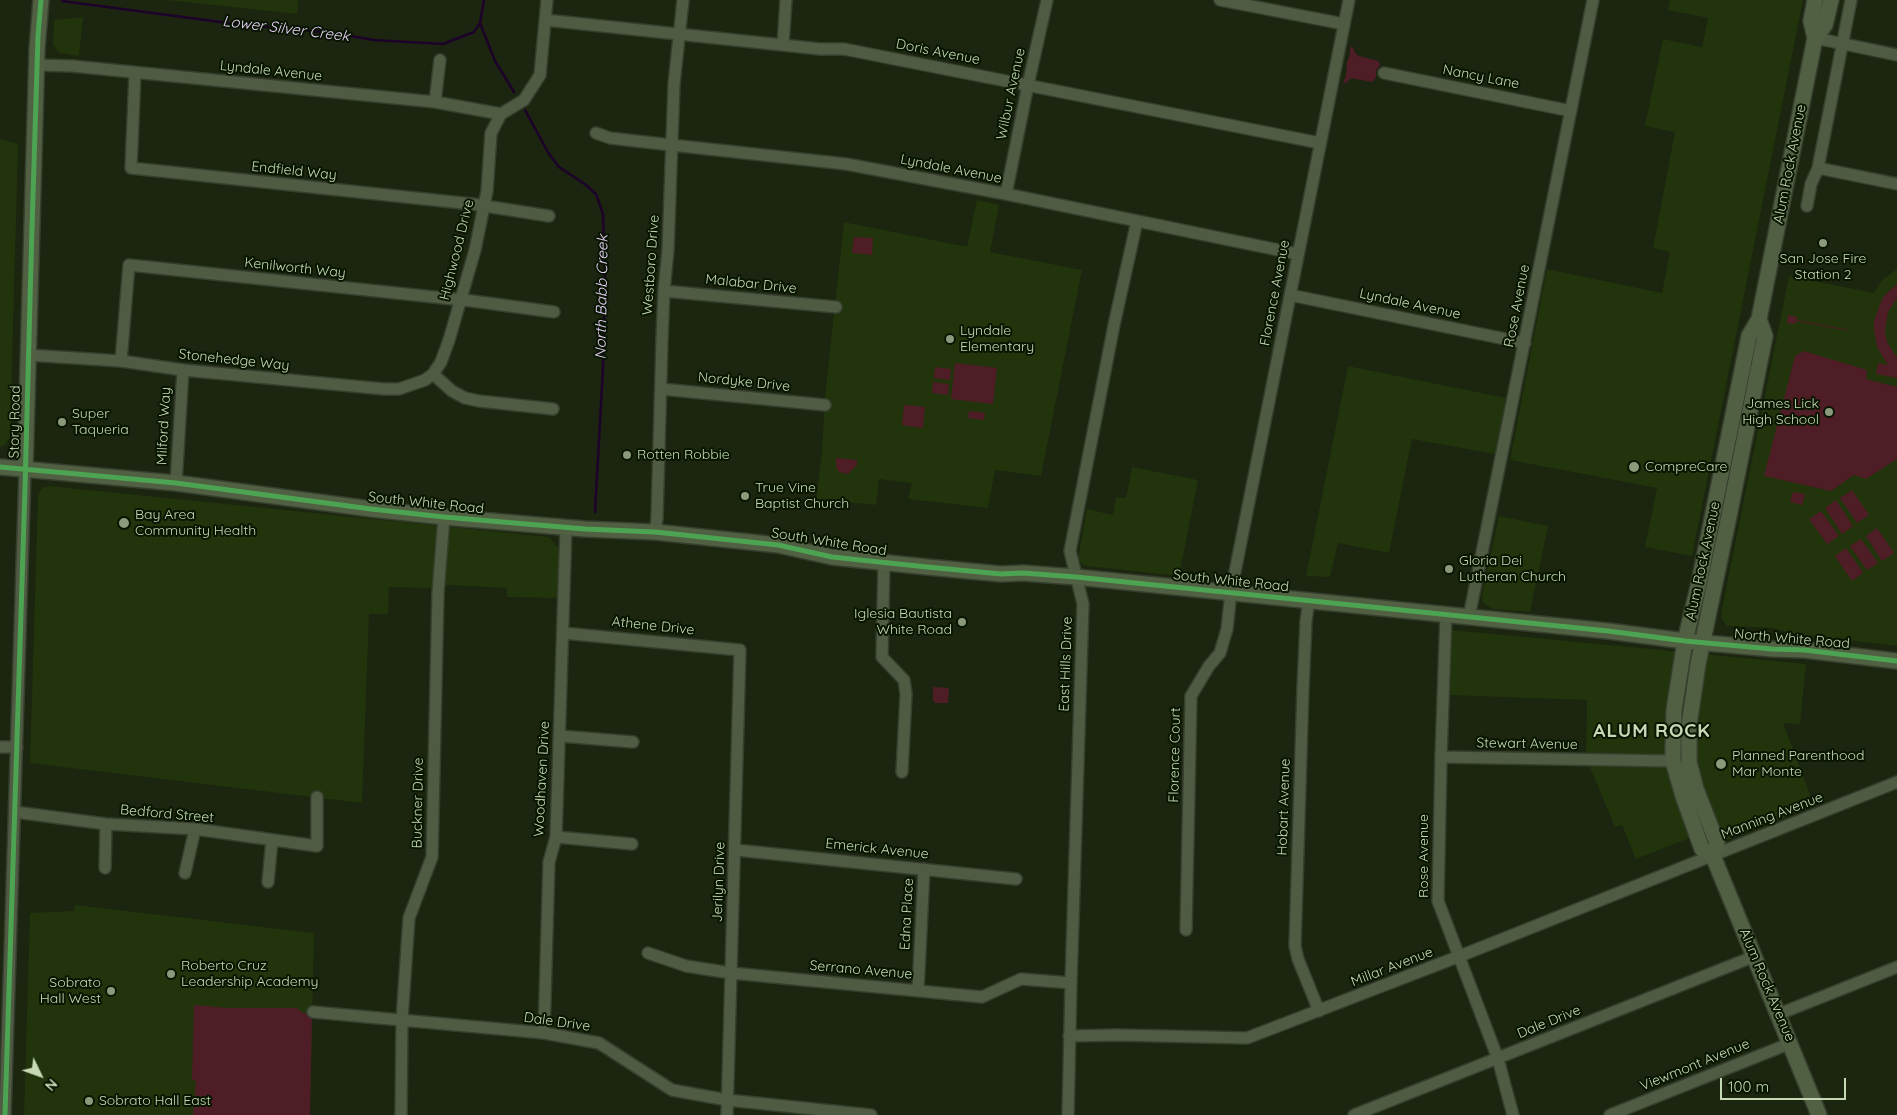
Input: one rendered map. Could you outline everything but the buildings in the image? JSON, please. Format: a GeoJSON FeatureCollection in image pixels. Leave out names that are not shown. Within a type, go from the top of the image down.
{"type":"FeatureCollection","features":[{"type":"Feature","properties":{"kind":"main road","name":"Story Road"},"geometry":{"type":"LineString","coordinates":[[25,470],[37,65],[41,0]]}},
{"type":"Feature","properties":{"kind":"main road","name":"Alum Rock Avenue"},"geometry":{"type":"LineString","coordinates":[[1815,0],[1811,21],[1815,38],[1759,319],[1749,336],[1701,574],[1685,641],[1674,710],[1673,761],[1682,796],[1702,849],[1713,856],[1819,1115]]}},
{"type":"Feature","properties":{"kind":"main road","name":"Alum Rock Avenue"},"geometry":{"type":"LineString","coordinates":[[1815,38],[1825,25],[1831,0]]}},
{"type":"Feature","properties":{"kind":"main road","name":"Alum Rock Avenue"},"geometry":{"type":"LineString","coordinates":[[1713,856],[1717,843],[1696,789],[1689,762],[1688,725],[1702,642],[1765,336],[1759,319]]}},
{"type":"Feature","properties":{"kind":"main road"},"geometry":{"type":"LineString","coordinates":[[1740,377],[1744,378],[1746,389],[1752,396]]}},
{"type":"Feature","properties":{"kind":"main road","name":"South White Road"},"geometry":{"type":"LineString","coordinates":[[0,467],[176,483],[371,509],[566,526],[585,530],[655,532],[778,545],[832,557],[1001,574],[1024,573],[1076,577],[1231,592],[1685,641]]}},
{"type":"Feature","properties":{"kind":"main road","name":"North White Road"},"geometry":{"type":"LineString","coordinates":[[1685,641],[1897,660]]}},
{"type":"Feature","properties":{"kind":"main road"},"geometry":{"type":"LineString","coordinates":[[1673,761],[1689,762]]}},
{"type":"Feature","properties":{"kind":"street"},"geometry":{"type":"LineString","coordinates":[[501,114],[524,100],[540,75],[547,0]]}},
{"type":"Feature","properties":{"kind":"street","name":"Westboro Drive"},"geometry":{"type":"LineString","coordinates":[[655,532],[674,84],[683,0]]}},
{"type":"Feature","properties":{"kind":"street"},"geometry":{"type":"LineString","coordinates":[[783,45],[786,0]]}},
{"type":"Feature","properties":{"kind":"street","name":"Wilbur Avenue"},"geometry":{"type":"LineString","coordinates":[[1006,194],[1028,85],[1048,0]]}},
{"type":"Feature","properties":{"kind":"street"},"geometry":{"type":"LineString","coordinates":[[1220,0],[1344,24]]}},
{"type":"Feature","properties":{"kind":"street","name":"Florence Avenue"},"geometry":{"type":"LineString","coordinates":[[1231,592],[1349,0]]}},
{"type":"Feature","properties":{"kind":"street","name":"Rose Avenue"},"geometry":{"type":"LineString","coordinates":[[1469,617],[1594,0]]}},
{"type":"Feature","properties":{"kind":"street","name":"Alum Rock Avenue"},"geometry":{"type":"LineString","coordinates":[[1806,206],[1811,184],[1818,168],[1844,44],[1851,0]]}},
{"type":"Feature","properties":{"kind":"street","name":"Doris Avenue"},"geometry":{"type":"LineString","coordinates":[[545,20],[820,49],[844,49],[1320,143]]}},
{"type":"Feature","properties":{"kind":"street"},"geometry":{"type":"LineString","coordinates":[[1815,38],[1897,55]]}},
{"type":"Feature","properties":{"kind":"street"},"geometry":{"type":"LineString","coordinates":[[435,102],[440,60]]}},
{"type":"Feature","properties":{"kind":"street","name":"Lyndale Avenue"},"geometry":{"type":"LineString","coordinates":[[37,65],[72,66],[435,102],[501,114]]}},
{"type":"Feature","properties":{"kind":"street","name":"Endfield Way"},"geometry":{"type":"LineString","coordinates":[[135,73],[131,168],[485,206],[548,216]]}},
{"type":"Feature","properties":{"kind":"street","name":"Nancy Lane"},"geometry":{"type":"LineString","coordinates":[[1384,73],[1571,111]]}},
{"type":"Feature","properties":{"kind":"street","name":"Highwood Drive"},"geometry":{"type":"LineString","coordinates":[[433,374],[444,355],[475,250],[485,206],[491,133],[501,114]]}},
{"type":"Feature","properties":{"kind":"street","name":"Lyndale Avenue"},"geometry":{"type":"LineString","coordinates":[[596,133],[610,138],[846,164],[1006,194],[1298,254]]}},
{"type":"Feature","properties":{"kind":"street"},"geometry":{"type":"LineString","coordinates":[[1818,168],[1897,184]]}},
{"type":"Feature","properties":{"kind":"street","name":"East Hills Drive"},"geometry":{"type":"LineString","coordinates":[[1068,1115],[1084,604],[1070,551],[1114,325],[1137,221]]}},
{"type":"Feature","properties":{"kind":"street","name":"Kenilworth Way"},"geometry":{"type":"LineString","coordinates":[[121,361],[129,266],[461,300],[554,312]]}},
{"type":"Feature","properties":{"kind":"street","name":"Malabar Drive"},"geometry":{"type":"LineString","coordinates":[[664,291],[836,307]]}},
{"type":"Feature","properties":{"kind":"street","name":"Lyndale Avenue"},"geometry":{"type":"LineString","coordinates":[[1290,295],[1525,342]]}},
{"type":"Feature","properties":{"kind":"street","name":"Stonehedge Way"},"geometry":{"type":"LineString","coordinates":[[28,355],[121,361],[183,370],[384,389],[399,389],[412,386],[433,374]]}},
{"type":"Feature","properties":{"kind":"street","name":"Milford Way"},"geometry":{"type":"LineString","coordinates":[[176,483],[183,370]]}},
{"type":"Feature","properties":{"kind":"street"},"geometry":{"type":"LineString","coordinates":[[433,374],[452,391],[465,398],[553,409]]}},
{"type":"Feature","properties":{"kind":"street","name":"Nordyke Drive"},"geometry":{"type":"LineString","coordinates":[[661,389],[825,405]]}},
{"type":"Feature","properties":{"kind":"street","name":"Story Road"},"geometry":{"type":"LineString","coordinates":[[5,1115],[5,933],[15,812],[25,470]]}},
{"type":"Feature","properties":{"kind":"street","name":"Buckner Drive"},"geometry":{"type":"LineString","coordinates":[[401,1115],[402,1019],[409,918],[432,857],[438,593],[444,516]]}},
{"type":"Feature","properties":{"kind":"street","name":"Woodhaven Drive"},"geometry":{"type":"LineString","coordinates":[[544,1033],[549,862],[556,836],[566,526]]}},
{"type":"Feature","properties":{"kind":"street"},"geometry":{"type":"LineString","coordinates":[[884,562],[882,657],[904,680],[906,694],[902,772]]}},
{"type":"Feature","properties":{"kind":"street","name":"Florence Court"},"geometry":{"type":"LineString","coordinates":[[1186,930],[1191,696],[1208,666],[1220,654],[1227,629],[1231,592]]}},
{"type":"Feature","properties":{"kind":"street","name":"Hobart Avenue"},"geometry":{"type":"LineString","coordinates":[[1309,600],[1306,621],[1303,688],[1295,946],[1298,959],[1319,1011]]}},
{"type":"Feature","properties":{"kind":"street","name":"Rose Avenue"},"geometry":{"type":"LineString","coordinates":[[1446,614],[1440,757],[1438,901],[1498,1059],[1513,1115]]}},
{"type":"Feature","properties":{"kind":"street","name":"Athene Drive"},"geometry":{"type":"LineString","coordinates":[[563,632],[740,650]]}},
{"type":"Feature","properties":{"kind":"street","name":"Jerilyn Drive"},"geometry":{"type":"LineString","coordinates":[[727,1115],[736,850],[740,650]]}},
{"type":"Feature","properties":{"kind":"street"},"geometry":{"type":"LineString","coordinates":[[560,736],[633,742]]}},
{"type":"Feature","properties":{"kind":"street"},"geometry":{"type":"LineString","coordinates":[[0,747],[17,747]]}},
{"type":"Feature","properties":{"kind":"street","name":"Stewart Avenue"},"geometry":{"type":"LineString","coordinates":[[1440,757],[1673,761]]}},
{"type":"Feature","properties":{"kind":"street","name":"Manning Avenue"},"geometry":{"type":"LineString","coordinates":[[1713,856],[1732,846],[1897,782]]}},
{"type":"Feature","properties":{"kind":"street","name":"Bedford Street"},"geometry":{"type":"LineString","coordinates":[[15,812],[106,824],[195,829],[316,846],[317,797]]}},
{"type":"Feature","properties":{"kind":"street"},"geometry":{"type":"LineString","coordinates":[[104,868],[106,824]]}},
{"type":"Feature","properties":{"kind":"street"},"geometry":{"type":"LineString","coordinates":[[185,873],[195,829]]}},
{"type":"Feature","properties":{"kind":"street"},"geometry":{"type":"LineString","coordinates":[[556,836],[632,844]]}},
{"type":"Feature","properties":{"kind":"street"},"geometry":{"type":"LineString","coordinates":[[268,882],[272,840]]}},
{"type":"Feature","properties":{"kind":"street","name":"Emerick Avenue"},"geometry":{"type":"LineString","coordinates":[[736,850],[1016,879]]}},
{"type":"Feature","properties":{"kind":"street","name":"Millar Avenue"},"geometry":{"type":"LineString","coordinates":[[1070,1036],[1247,1038],[1713,856]]}},
{"type":"Feature","properties":{"kind":"street","name":"Edna Place"},"geometry":{"type":"LineString","coordinates":[[918,991],[924,869]]}},
{"type":"Feature","properties":{"kind":"street","name":"Serrano Avenue"},"geometry":{"type":"LineString","coordinates":[[648,953],[686,966],[731,973],[982,997],[1021,979],[1071,983]]}},
{"type":"Feature","properties":{"kind":"street","name":"Dale Drive"},"geometry":{"type":"LineString","coordinates":[[1354,1115],[1755,956]]}},
{"type":"Feature","properties":{"kind":"street"},"geometry":{"type":"LineString","coordinates":[[1779,1014],[1897,967]]}},
{"type":"Feature","properties":{"kind":"street","name":"Dale Drive"},"geometry":{"type":"LineString","coordinates":[[313,1012],[544,1033],[599,1043],[672,1090],[727,1100],[871,1115]]}},
{"type":"Feature","properties":{"kind":"street","name":"Viewmont Avenue"},"geometry":{"type":"LineString","coordinates":[[1610,1115],[1791,1043]]}},
{"type":"Feature","properties":{"kind":"shaded area"},"geometry":{"type":"Polygon","coordinates":[[[166,0],[298,0],[297,14],[166,0]]]}},
{"type":"Feature","properties":{"kind":"shaded area"},"geometry":{"type":"Polygon","coordinates":[[[1670,0],[1803,0],[1692,556],[1645,547],[1657,488],[1510,460],[1547,269],[1662,293],[1670,252],[1653,248],[1675,132],[1645,126],[1663,39],[1702,47],[1708,18],[1668,10],[1670,0]]]}},
{"type":"Feature","properties":{"kind":"shaded area"},"geometry":{"type":"Polygon","coordinates":[[[83,17],[79,56],[59,53],[53,44],[54,20],[83,17]]]}},
{"type":"Feature","properties":{"kind":"shaded area"},"geometry":{"type":"Polygon","coordinates":[[[1351,47],[1359,56],[1379,61],[1380,65],[1376,71],[1376,78],[1372,82],[1351,78],[1346,83],[1343,83],[1351,47]]]}},
{"type":"Feature","properties":{"kind":"shaded area"},"geometry":{"type":"Polygon","coordinates":[[[0,139],[18,144],[10,437],[5,445],[0,447],[0,139]]]}},
{"type":"Feature","properties":{"kind":"shaded area","name":"Lyndale Elementary"},"geometry":{"type":"Polygon","coordinates":[[[977,200],[999,205],[990,252],[1082,270],[1041,476],[995,470],[988,508],[908,499],[912,483],[879,479],[876,505],[816,499],[844,222],[967,247],[977,200]]]}},
{"type":"Feature","properties":{"kind":"shaded area"},"geometry":{"type":"Polygon","coordinates":[[[854,237],[873,238],[872,255],[852,253],[854,237]]]}},
{"type":"Feature","properties":{"kind":"shaded area","name":"James Lick High School"},"geometry":{"type":"Polygon","coordinates":[[[1897,269],[1897,646],[1790,633],[1772,628],[1727,626],[1721,618],[1722,609],[1789,276],[1874,293],[1881,281],[1897,269]]]}},
{"type":"Feature","properties":{"kind":"shaded area"},"geometry":{"type":"Polygon","coordinates":[[[1897,284],[1897,298],[1888,312],[1885,331],[1887,342],[1897,358],[1897,378],[1876,374],[1878,363],[1888,365],[1877,347],[1874,321],[1884,296],[1897,284]]]}},
{"type":"Feature","properties":{"kind":"shaded area"},"geometry":{"type":"Polygon","coordinates":[[[1788,315],[1797,317],[1797,320],[1849,331],[1796,321],[1795,324],[1787,323],[1788,315]]]}},
{"type":"Feature","properties":{"kind":"shaded area"},"geometry":{"type":"Polygon","coordinates":[[[1804,351],[1867,370],[1866,379],[1897,387],[1897,459],[1866,479],[1854,475],[1831,491],[1764,476],[1795,356],[1804,351]]]}},
{"type":"Feature","properties":{"kind":"shaded area"},"geometry":{"type":"Polygon","coordinates":[[[955,363],[997,368],[993,404],[951,399],[955,363]]]}},
{"type":"Feature","properties":{"kind":"shaded area"},"geometry":{"type":"Polygon","coordinates":[[[1348,366],[1506,398],[1495,454],[1412,439],[1389,553],[1338,543],[1330,577],[1306,576],[1348,366]]]}},
{"type":"Feature","properties":{"kind":"shaded area"},"geometry":{"type":"Polygon","coordinates":[[[935,367],[951,369],[950,380],[934,378],[935,367]]]}},
{"type":"Feature","properties":{"kind":"shaded area"},"geometry":{"type":"Polygon","coordinates":[[[933,382],[949,384],[948,395],[932,393],[933,382]]]}},
{"type":"Feature","properties":{"kind":"shaded area"},"geometry":{"type":"Polygon","coordinates":[[[904,405],[925,407],[923,428],[902,425],[904,405]]]}},
{"type":"Feature","properties":{"kind":"shaded area"},"geometry":{"type":"Polygon","coordinates":[[[969,411],[985,413],[984,420],[968,418],[969,411]]]}},
{"type":"Feature","properties":{"kind":"shaded area"},"geometry":{"type":"Polygon","coordinates":[[[836,458],[857,460],[857,465],[848,474],[839,472],[836,467],[836,458]]]}},
{"type":"Feature","properties":{"kind":"shaded area"},"geometry":{"type":"Polygon","coordinates":[[[1132,467],[1198,480],[1179,576],[1086,566],[1078,559],[1087,509],[1113,515],[1116,497],[1126,498],[1132,467]]]}},
{"type":"Feature","properties":{"kind":"shaded area"},"geometry":{"type":"Polygon","coordinates":[[[49,486],[549,537],[559,549],[557,598],[507,597],[507,588],[450,585],[428,588],[389,587],[388,614],[369,614],[362,803],[30,763],[38,495],[42,488],[49,486]]]}},
{"type":"Feature","properties":{"kind":"shaded area"},"geometry":{"type":"Polygon","coordinates":[[[1852,490],[1869,515],[1857,523],[1840,498],[1852,490]]]}},
{"type":"Feature","properties":{"kind":"shaded area"},"geometry":{"type":"Polygon","coordinates":[[[1793,492],[1805,494],[1802,505],[1790,502],[1793,492]]]}},
{"type":"Feature","properties":{"kind":"shaded area"},"geometry":{"type":"Polygon","coordinates":[[[1836,500],[1853,526],[1842,534],[1825,508],[1836,500]]]}},
{"type":"Feature","properties":{"kind":"shaded area"},"geometry":{"type":"Polygon","coordinates":[[[1821,511],[1839,536],[1827,544],[1809,519],[1821,511]]]}},
{"type":"Feature","properties":{"kind":"shaded area"},"geometry":{"type":"Polygon","coordinates":[[[1499,516],[1548,526],[1530,612],[1493,609],[1483,603],[1482,595],[1499,516]]]}},
{"type":"Feature","properties":{"kind":"shaded area"},"geometry":{"type":"Polygon","coordinates":[[[1877,528],[1894,553],[1882,561],[1866,536],[1877,528]]]}},
{"type":"Feature","properties":{"kind":"shaded area"},"geometry":{"type":"Polygon","coordinates":[[[1861,539],[1878,563],[1867,570],[1850,546],[1861,539]]]}},
{"type":"Feature","properties":{"kind":"shaded area"},"geometry":{"type":"Polygon","coordinates":[[[1846,548],[1863,573],[1852,581],[1835,556],[1846,548]]]}},
{"type":"Feature","properties":{"kind":"shaded area"},"geometry":{"type":"Polygon","coordinates":[[[1452,630],[1806,664],[1800,724],[1783,723],[1814,805],[1724,841],[1718,827],[1636,859],[1622,825],[1615,827],[1586,758],[1587,700],[1450,695],[1452,630]]]}},
{"type":"Feature","properties":{"kind":"shaded area"},"geometry":{"type":"Polygon","coordinates":[[[933,687],[949,688],[948,703],[935,703],[933,700],[933,687]]]}},
{"type":"Feature","properties":{"kind":"shaded area","name":"Roberto Cruz Leadership Academy"},"geometry":{"type":"Polygon","coordinates":[[[75,905],[314,933],[310,1115],[24,1115],[30,913],[74,911],[75,905]]]}},
{"type":"Feature","properties":{"kind":"shaded area"},"geometry":{"type":"Polygon","coordinates":[[[194,1005],[228,1008],[297,1008],[301,1012],[312,1016],[310,1115],[193,1115],[196,1081],[192,1080],[194,1005]]]}},
{"type":"Feature","properties":{"kind":"waterway","name":"Lower Silver Creek"},"geometry":{"type":"LineString","coordinates":[[62,1],[228,23],[332,33],[374,40],[443,44],[474,32],[480,23],[484,0]]}},
{"type":"Feature","properties":{"kind":"waterway","name":"North Babb Creek"},"geometry":{"type":"LineString","coordinates":[[480,23],[495,61],[514,92]]}},
{"type":"Feature","properties":{"kind":"waterway","name":"North Babb Creek"},"geometry":{"type":"LineString","coordinates":[[525,110],[549,154],[559,167],[596,194],[603,214],[605,281],[603,368],[595,512]]}},
{"type":"Feature","properties":{"kind":"cycle path"},"geometry":{"type":"LineString","coordinates":[[5,1115],[38,36],[41,0]]}},
{"type":"Feature","properties":{"kind":"cycle path"},"geometry":{"type":"LineString","coordinates":[[0,467],[176,483],[444,517],[585,529],[655,532],[778,545],[832,557],[927,567],[1001,574],[1023,573],[1076,577],[1608,631],[1685,641],[1804,650],[1897,661]]}},
{"type":"Feature","properties":{"kind":"place","name":"San Jose Fire Station 2"},"geometry":{"type":"Point","coordinates":[1823,243]}},
{"type":"Feature","properties":{"kind":"place","name":"Lyndale Elementary"},"geometry":{"type":"Point","coordinates":[950,339]}},
{"type":"Feature","properties":{"kind":"place","name":"James Lick High School"},"geometry":{"type":"Point","coordinates":[1829,412]}},
{"type":"Feature","properties":{"kind":"place","name":"Super Taqueria"},"geometry":{"type":"Point","coordinates":[62,422]}},
{"type":"Feature","properties":{"kind":"place","name":"Rotten Robbie"},"geometry":{"type":"Point","coordinates":[627,455]}},
{"type":"Feature","properties":{"kind":"place","name":"CompreCare"},"geometry":{"type":"Point","coordinates":[1634,467]}},
{"type":"Feature","properties":{"kind":"place","name":"True Vine Baptist Church"},"geometry":{"type":"Point","coordinates":[745,496]}},
{"type":"Feature","properties":{"kind":"place","name":"Bay Area Community Health"},"geometry":{"type":"Point","coordinates":[124,523]}},
{"type":"Feature","properties":{"kind":"place","name":"Gloria Dei Lutheran Church"},"geometry":{"type":"Point","coordinates":[1449,569]}},
{"type":"Feature","properties":{"kind":"place","name":"Iglesia Bautista White Road"},"geometry":{"type":"Point","coordinates":[962,622]}},
{"type":"Feature","properties":{"kind":"place","name":"Planned Parenthood Mar Monte"},"geometry":{"type":"Point","coordinates":[1721,764]}},
{"type":"Feature","properties":{"kind":"place","name":"Roberto Cruz Leadership Academy"},"geometry":{"type":"Point","coordinates":[171,974]}},
{"type":"Feature","properties":{"kind":"place","name":"Sobrato Hall West"},"geometry":{"type":"Point","coordinates":[111,991]}},
{"type":"Feature","properties":{"kind":"place","name":"Sobrato Hall East"},"geometry":{"type":"Point","coordinates":[89,1101]}},
{"type":"Feature","properties":{"kind":"district","name":"ALUM ROCK"},"geometry":{"type":"Point","coordinates":[1652,731]}}]}
